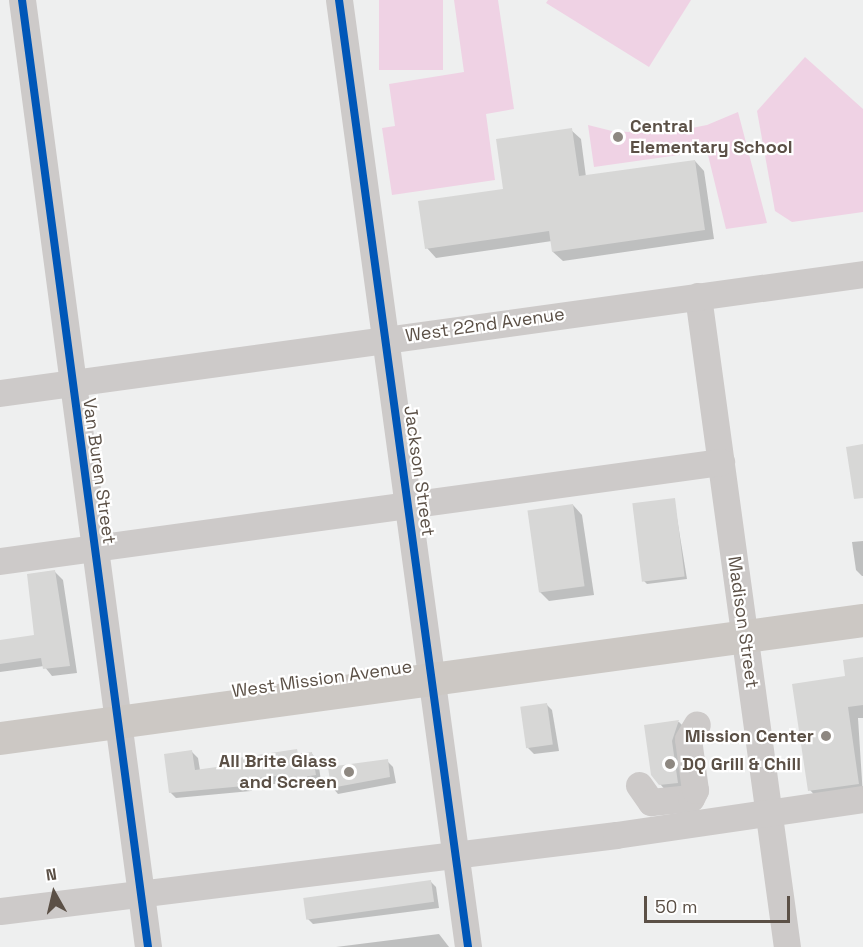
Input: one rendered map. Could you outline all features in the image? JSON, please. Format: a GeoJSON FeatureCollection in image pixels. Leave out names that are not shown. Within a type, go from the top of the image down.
{"type":"FeatureCollection","features":[{"type":"Feature","properties":{"kind":"main road","name":"West Mission Avenue"},"geometry":{"type":"LineString","coordinates":[[0,738],[863,620]]}},
{"type":"Feature","properties":{"kind":"street","name":"Van Buren Street"},"geometry":{"type":"LineString","coordinates":[[22,0],[71,383],[148,947]]}},
{"type":"Feature","properties":{"kind":"street","name":"Jackson Street"},"geometry":{"type":"LineString","coordinates":[[339,0],[468,947]]}},
{"type":"Feature","properties":{"kind":"street","name":"West 22nd Avenue"},"geometry":{"type":"LineString","coordinates":[[0,393],[863,274]]}},
{"type":"Feature","properties":{"kind":"street","name":"Madison Street"},"geometry":{"type":"LineString","coordinates":[[698,296],[787,947]]}},
{"type":"Feature","properties":{"kind":"street"},"geometry":{"type":"LineString","coordinates":[[0,561],[721,462]]}},
{"type":"Feature","properties":{"kind":"street"},"geometry":{"type":"LineString","coordinates":[[639,785],[651,802],[691,798],[695,790],[688,739],[697,724]]}},
{"type":"Feature","properties":{"kind":"street"},"geometry":{"type":"LineString","coordinates":[[0,911],[456,854],[863,799]]}},
{"type":"Feature","properties":{"kind":"shaded area"},"geometry":{"type":"Polygon","coordinates":[[[379,0],[443,0],[443,70],[379,70],[379,0]]]}},
{"type":"Feature","properties":{"kind":"shaded area"},"geometry":{"type":"Polygon","coordinates":[[[454,0],[498,0],[514,109],[486,114],[495,180],[392,195],[382,128],[395,126],[389,84],[464,72],[454,0]]]}},
{"type":"Feature","properties":{"kind":"shaded area"},"geometry":{"type":"Polygon","coordinates":[[[548,0],[691,0],[649,67],[546,3],[548,0]]]}},
{"type":"Feature","properties":{"kind":"shaded area"},"geometry":{"type":"Polygon","coordinates":[[[805,57],[863,109],[863,212],[792,222],[775,211],[757,111],[805,57]]]}},
{"type":"Feature","properties":{"kind":"shaded area"},"geometry":{"type":"Polygon","coordinates":[[[738,112],[767,223],[726,229],[707,151],[594,167],[588,125],[612,131],[661,134],[707,125],[738,112]]]}},
{"type":"Feature","properties":{"kind":"building","name":"Central Elementary School"},"geometry":{"type":"Polygon","coordinates":[[[572,128],[579,176],[695,160],[705,230],[552,252],[549,231],[425,249],[418,201],[503,189],[496,139],[572,128]]]}},
{"type":"Feature","properties":{"kind":"building"},"geometry":{"type":"Polygon","coordinates":[[[863,444],[863,498],[854,499],[846,447],[863,444]]]}},
{"type":"Feature","properties":{"kind":"building"},"geometry":{"type":"Polygon","coordinates":[[[675,498],[685,576],[642,582],[632,503],[675,498]]]}},
{"type":"Feature","properties":{"kind":"building"},"geometry":{"type":"Polygon","coordinates":[[[573,504],[585,586],[539,593],[527,510],[573,504]]]}},
{"type":"Feature","properties":{"kind":"building"},"geometry":{"type":"Polygon","coordinates":[[[55,570],[70,666],[43,669],[41,658],[0,664],[0,640],[34,635],[27,574],[55,570]]]}},
{"type":"Feature","properties":{"kind":"building","name":"Mission Center"},"geometry":{"type":"Polygon","coordinates":[[[863,657],[863,705],[848,707],[859,784],[808,791],[792,684],[845,676],[843,660],[863,657]]]}},
{"type":"Feature","properties":{"kind":"building"},"geometry":{"type":"Polygon","coordinates":[[[547,703],[553,745],[526,748],[520,707],[547,703]]]}},
{"type":"Feature","properties":{"kind":"building"},"geometry":{"type":"Polygon","coordinates":[[[679,720],[672,741],[678,783],[659,785],[651,775],[644,725],[679,720]]]}},
{"type":"Feature","properties":{"kind":"building"},"geometry":{"type":"Polygon","coordinates":[[[297,749],[298,754],[312,752],[316,775],[285,780],[284,775],[252,779],[244,786],[169,793],[164,754],[192,750],[195,770],[238,764],[237,758],[297,749]]]}},
{"type":"Feature","properties":{"kind":"building"},"geometry":{"type":"Polygon","coordinates":[[[388,759],[390,777],[331,788],[328,767],[388,759]]]}},
{"type":"Feature","properties":{"kind":"building"},"geometry":{"type":"Polygon","coordinates":[[[431,880],[434,902],[306,920],[303,898],[431,880]]]}},
{"type":"Feature","properties":{"kind":"cycle path"},"geometry":{"type":"LineString","coordinates":[[22,0],[148,947]]}},
{"type":"Feature","properties":{"kind":"cycle path"},"geometry":{"type":"LineString","coordinates":[[339,0],[468,947]]}},
{"type":"Feature","properties":{"kind":"place","name":"Central Elementary School"},"geometry":{"type":"Point","coordinates":[618,137]}},
{"type":"Feature","properties":{"kind":"place","name":"Mission Center"},"geometry":{"type":"Point","coordinates":[826,736]}},
{"type":"Feature","properties":{"kind":"place","name":"DQ Grill & Chill"},"geometry":{"type":"Point","coordinates":[670,764]}},
{"type":"Feature","properties":{"kind":"place","name":"All Brite Glass and Screen"},"geometry":{"type":"Point","coordinates":[349,772]}}]}
